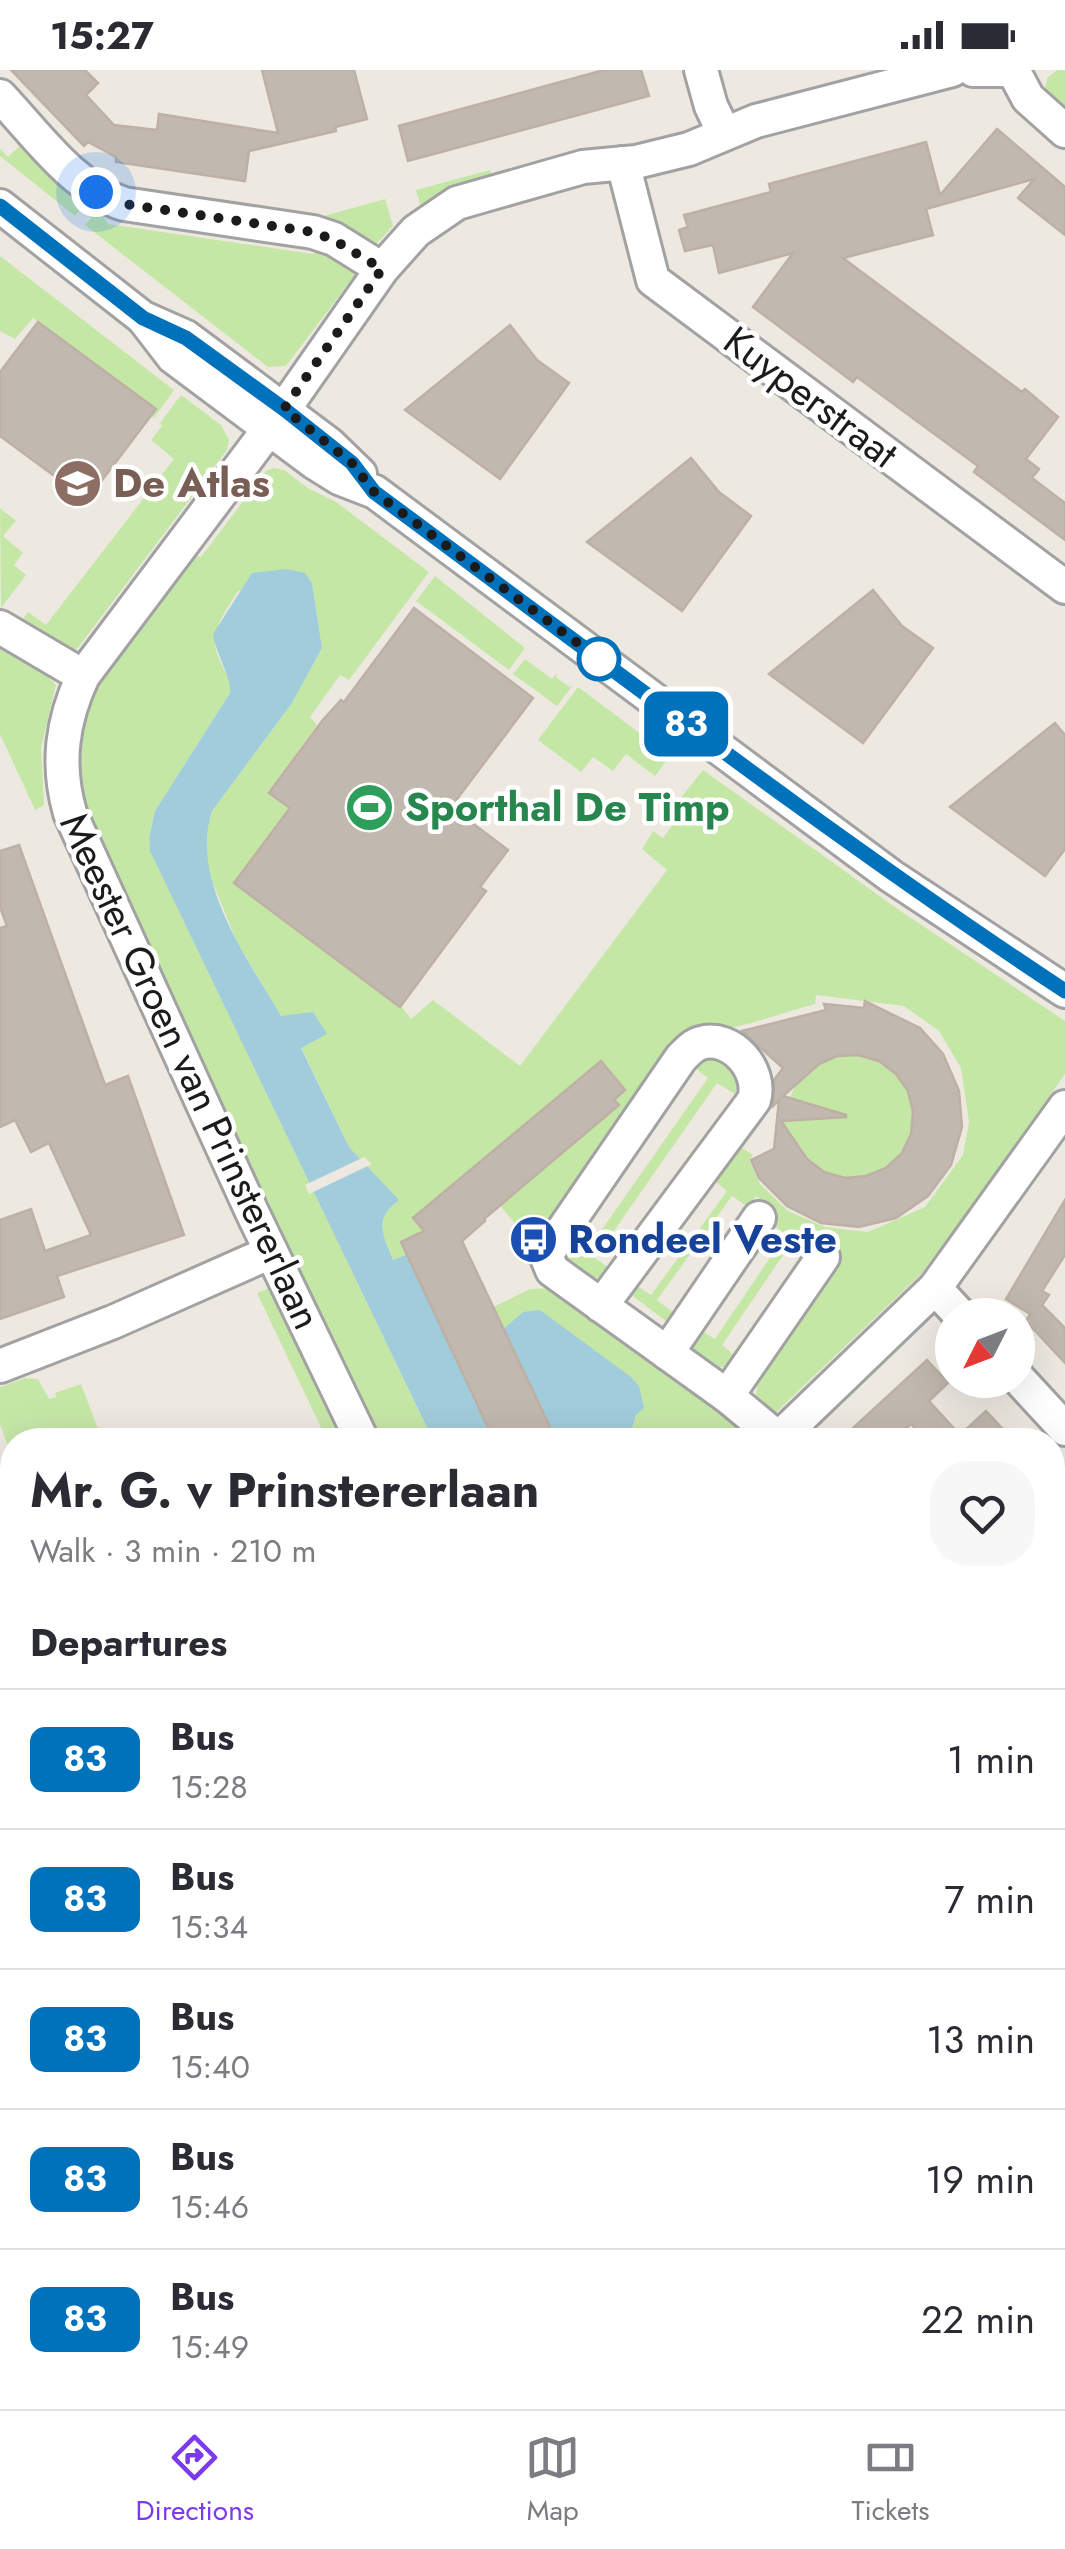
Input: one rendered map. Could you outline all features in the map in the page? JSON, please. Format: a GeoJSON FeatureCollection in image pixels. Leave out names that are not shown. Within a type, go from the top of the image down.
{"type":"FeatureCollection","features":[{"type":"Feature","properties":{"kind":"street"},"geometry":{"type":"LineString","coordinates":[[701,70],[724,134]]}},
{"type":"Feature","properties":{"kind":"street","name":"Meester Groen van Prinstererlaan"},"geometry":{"type":"LineString","coordinates":[[356,1428],[270,1252],[70,813],[62,776],[62,740],[74,696],[83,676],[277,419],[382,269],[416,231],[457,204],[583,167],[689,149],[756,120],[952,70]]}},
{"type":"Feature","properties":{"kind":"street"},"geometry":{"type":"LineString","coordinates":[[973,70],[1011,70],[1028,98],[1065,131]]}},
{"type":"Feature","properties":{"kind":"street"},"geometry":{"type":"LineString","coordinates":[[0,96],[79,179],[107,198],[124,204],[313,232],[382,269]]}},
{"type":"Feature","properties":{"kind":"street","name":"Kuyperstraat"},"geometry":{"type":"LineString","coordinates":[[623,163],[653,280],[1065,587]]}},
{"type":"Feature","properties":{"kind":"street"},"geometry":{"type":"LineString","coordinates":[[0,206],[143,318],[186,338],[277,419],[352,463],[374,492],[892,876],[1065,992]]}},
{"type":"Feature","properties":{"kind":"street"},"geometry":{"type":"LineString","coordinates":[[0,628],[83,676]]}},
{"type":"Feature","properties":{"kind":"street"},"geometry":{"type":"LineString","coordinates":[[601,1306],[754,1100],[758,1085],[754,1072],[745,1060],[717,1042],[695,1045],[681,1058],[546,1255],[552,1270],[601,1306],[666,1353],[727,1396],[765,1428]]}},
{"type":"Feature","properties":{"kind":"street"},"geometry":{"type":"LineString","coordinates":[[789,1428],[935,1288],[1065,1106]]}},
{"type":"Feature","properties":{"kind":"street"},"geometry":{"type":"LineString","coordinates":[[666,1353],[759,1218]]}},
{"type":"Feature","properties":{"kind":"street"},"geometry":{"type":"LineString","coordinates":[[0,1366],[113,1322],[270,1252]]}},
{"type":"Feature","properties":{"kind":"street"},"geometry":{"type":"LineString","coordinates":[[727,1396],[823,1257]]}},
{"type":"Feature","properties":{"kind":"street"},"geometry":{"type":"LineString","coordinates":[[935,1288],[944,1298]]}},
{"type":"Feature","properties":{"kind":"street"},"geometry":{"type":"LineString","coordinates":[[1035,1396],[1064,1428]]}},
{"type":"Feature","properties":{"kind":"green space"},"geometry":{"type":"Polygon","coordinates":[[[1057,70],[1065,70],[1065,109],[1045,90],[1047,78],[1057,70]]]}},
{"type":"Feature","properties":{"kind":"green space"},"geometry":{"type":"Polygon","coordinates":[[[27,139],[100,210],[108,224],[313,254],[324,247],[358,271],[286,366],[268,367],[85,225],[91,218],[81,209],[75,216],[0,156],[0,149],[8,157],[27,139]]]}},
{"type":"Feature","properties":{"kind":"green space"},"geometry":{"type":"Polygon","coordinates":[[[490,170],[493,181],[422,212],[416,190],[490,170]]]}},
{"type":"Feature","properties":{"kind":"green space"},"geometry":{"type":"Polygon","coordinates":[[[385,199],[393,226],[374,246],[306,221],[385,199]]]}},
{"type":"Feature","properties":{"kind":"green space"},"geometry":{"type":"Polygon","coordinates":[[[0,256],[174,390],[154,418],[153,407],[33,318],[15,339],[0,331],[0,256]]]}},
{"type":"Feature","properties":{"kind":"green space"},"geometry":{"type":"Polygon","coordinates":[[[181,395],[221,425],[229,440],[227,450],[77,649],[68,648],[21,622],[28,612],[46,625],[174,459],[151,440],[181,395]]]}},
{"type":"Feature","properties":{"kind":"green space"},"geometry":{"type":"Polygon","coordinates":[[[284,470],[336,502],[429,572],[349,680],[340,675],[310,717],[317,725],[275,783],[295,800],[234,883],[402,1007],[411,1019],[433,1000],[520,1066],[667,870],[642,849],[653,831],[663,838],[686,806],[679,800],[703,770],[902,912],[1065,1021],[1065,1074],[984,1190],[921,1274],[774,1414],[756,1397],[758,1376],[843,1255],[821,1239],[813,1250],[794,1239],[722,1345],[739,1359],[719,1368],[710,1367],[697,1357],[695,1327],[715,1339],[786,1234],[771,1224],[778,1212],[756,1196],[748,1207],[732,1196],[657,1300],[674,1313],[667,1322],[629,1293],[634,1284],[651,1295],[727,1191],[712,1179],[733,1142],[753,1155],[749,1160],[760,1184],[788,1211],[825,1227],[868,1232],[925,1207],[963,1155],[969,1122],[961,1068],[939,1031],[904,1006],[816,995],[815,1004],[755,1022],[688,1032],[680,1037],[538,1237],[528,1238],[495,1200],[453,1236],[489,1309],[530,1289],[551,1288],[746,1428],[632,1428],[636,1415],[644,1407],[501,1331],[410,1254],[393,1261],[383,1221],[398,1200],[349,1147],[301,1047],[326,1034],[281,1016],[237,942],[207,869],[205,832],[212,811],[292,703],[322,648],[312,583],[305,573],[238,591],[222,617],[215,643],[230,693],[155,811],[149,838],[150,850],[427,1428],[373,1428],[83,811],[78,777],[81,729],[104,675],[192,555],[201,557],[266,471],[284,470]]]}},
{"type":"Feature","properties":{"kind":"green space"},"geometry":{"type":"Polygon","coordinates":[[[0,508],[16,521],[3,536],[23,553],[14,565],[26,575],[1,608],[0,508]]]}},
{"type":"Feature","properties":{"kind":"green space"},"geometry":{"type":"Polygon","coordinates":[[[435,576],[525,648],[509,670],[416,601],[435,576]]]}},
{"type":"Feature","properties":{"kind":"green space"},"geometry":{"type":"Polygon","coordinates":[[[0,638],[51,668],[47,676],[56,685],[41,748],[44,805],[35,810],[0,734],[0,638]]]}},
{"type":"Feature","properties":{"kind":"green space"},"geometry":{"type":"Polygon","coordinates":[[[525,659],[552,679],[557,673],[556,677],[569,687],[573,685],[557,706],[513,674],[525,659]]]}},
{"type":"Feature","properties":{"kind":"green space"},"geometry":{"type":"Polygon","coordinates":[[[578,687],[670,756],[655,776],[626,754],[613,771],[593,757],[581,772],[538,740],[578,687]]]}},
{"type":"Feature","properties":{"kind":"green space"},"geometry":{"type":"Polygon","coordinates":[[[864,1052],[898,1073],[913,1099],[914,1126],[903,1150],[884,1169],[859,1180],[833,1179],[809,1164],[779,1119],[798,1081],[819,1058],[864,1052]]]}},
{"type":"Feature","properties":{"kind":"green space"},"geometry":{"type":"Polygon","coordinates":[[[710,1054],[731,1062],[739,1084],[735,1094],[717,1083],[595,1258],[612,1270],[595,1279],[585,1279],[567,1262],[569,1240],[587,1251],[708,1078],[691,1065],[710,1054]]]}},
{"type":"Feature","properties":{"kind":"green space"},"geometry":{"type":"Polygon","coordinates":[[[272,1287],[328,1403],[324,1405],[335,1428],[321,1428],[257,1293],[272,1287]]]}},
{"type":"Feature","properties":{"kind":"green space"},"geometry":{"type":"Polygon","coordinates":[[[25,1378],[38,1379],[49,1399],[81,1384],[98,1428],[1,1428],[0,1387],[25,1378]]]}},
{"type":"Feature","properties":{"kind":"water"},"geometry":{"type":"Polygon","coordinates":[[[286,569],[305,573],[312,583],[322,648],[292,703],[212,811],[207,837],[208,864],[215,891],[239,944],[281,1016],[313,1012],[327,1034],[301,1048],[349,1147],[399,1200],[386,1214],[382,1228],[393,1260],[411,1253],[493,1428],[427,1428],[150,851],[155,811],[230,693],[213,634],[252,573],[286,569]]]}},
{"type":"Feature","properties":{"kind":"water"},"geometry":{"type":"Polygon","coordinates":[[[540,1310],[631,1377],[639,1386],[644,1408],[636,1415],[632,1428],[541,1428],[501,1331],[523,1312],[540,1310]]]}},
{"type":"Feature","properties":{"kind":"pier"},"geometry":{"type":"Polygon","coordinates":[[[364,1157],[372,1164],[309,1194],[305,1185],[364,1157]]]}},
{"type":"Feature","properties":{"kind":"building"},"geometry":{"type":"Polygon","coordinates":[[[11,70],[85,70],[98,83],[86,95],[114,125],[157,130],[159,114],[278,133],[262,70],[354,70],[367,119],[335,127],[336,131],[249,151],[245,181],[116,162],[116,157],[88,142],[84,146],[11,70]]]}},
{"type":"Feature","properties":{"kind":"building"},"geometry":{"type":"Polygon","coordinates":[[[604,70],[641,70],[649,96],[408,161],[399,126],[604,70]]]}},
{"type":"Feature","properties":{"kind":"building"},"geometry":{"type":"Polygon","coordinates":[[[997,129],[1065,187],[1065,235],[1018,198],[1034,179],[926,209],[933,235],[843,258],[1058,417],[1026,459],[1039,469],[1032,478],[1065,503],[1065,540],[974,472],[978,466],[857,377],[853,382],[753,307],[793,253],[719,273],[713,245],[685,251],[679,230],[688,227],[684,215],[771,192],[769,184],[926,142],[940,195],[997,129]]]}},
{"type":"Feature","properties":{"kind":"building"},"geometry":{"type":"Polygon","coordinates":[[[38,322],[156,409],[87,500],[0,436],[0,372],[38,322]]]}},
{"type":"Feature","properties":{"kind":"building"},"geometry":{"type":"Polygon","coordinates":[[[510,325],[537,360],[569,383],[500,479],[405,410],[510,325]]]}},
{"type":"Feature","properties":{"kind":"building"},"geometry":{"type":"Polygon","coordinates":[[[691,458],[719,492],[751,516],[682,611],[587,542],[691,458]]]}},
{"type":"Feature","properties":{"kind":"building"},"geometry":{"type":"Polygon","coordinates":[[[873,590],[902,626],[933,648],[863,743],[769,674],[873,590]]]}},
{"type":"Feature","properties":{"kind":"building","name":"Sporthal De Timp"},"geometry":{"type":"Polygon","coordinates":[[[414,608],[533,698],[451,807],[508,850],[480,887],[486,891],[400,1007],[234,883],[290,808],[269,793],[414,608]]]}},
{"type":"Feature","properties":{"kind":"building"},"geometry":{"type":"Polygon","coordinates":[[[1055,723],[1065,735],[1065,849],[1045,876],[950,807],[1055,723]]]}},
{"type":"Feature","properties":{"kind":"building"},"geometry":{"type":"Polygon","coordinates":[[[19,845],[105,1085],[128,1076],[184,1235],[57,1276],[64,1297],[0,1319],[0,1220],[31,1209],[45,1251],[91,1235],[49,1143],[31,1152],[15,1120],[0,1127],[0,928],[7,926],[0,907],[0,851],[19,845]]]}},
{"type":"Feature","properties":{"kind":"building"},"geometry":{"type":"Polygon","coordinates":[[[865,1001],[920,1028],[943,1054],[959,1091],[962,1127],[951,1165],[928,1196],[896,1218],[859,1227],[821,1223],[787,1206],[759,1178],[751,1160],[774,1149],[779,1100],[773,1106],[774,1080],[783,1068],[742,1031],[826,1010],[824,1004],[864,1008],[865,1001]],[[858,1055],[837,1056],[819,1064],[783,1096],[846,1115],[781,1121],[807,1159],[824,1172],[845,1178],[866,1176],[886,1168],[902,1153],[911,1134],[913,1112],[908,1091],[896,1074],[879,1061],[858,1055]]]}},
{"type":"Feature","properties":{"kind":"building"},"geometry":{"type":"Polygon","coordinates":[[[601,1061],[625,1090],[614,1100],[619,1105],[462,1241],[550,1428],[488,1428],[401,1242],[424,1231],[413,1218],[601,1061]]]}},
{"type":"Feature","properties":{"kind":"building"},"geometry":{"type":"Polygon","coordinates":[[[1065,1200],[1065,1255],[1042,1291],[1049,1295],[1042,1305],[1065,1328],[1065,1363],[1035,1331],[1035,1298],[1007,1298],[1065,1200]]]}},
{"type":"Feature","properties":{"kind":"building"},"geometry":{"type":"Polygon","coordinates":[[[927,1360],[935,1369],[935,1395],[929,1401],[954,1428],[915,1428],[911,1424],[906,1428],[853,1428],[927,1360]]]}},
{"type":"Feature","properties":{"kind":"building"},"geometry":{"type":"Polygon","coordinates":[[[986,1411],[1002,1428],[968,1428],[986,1411]]]}},
{"type":"Feature","properties":{"kind":"bus line","name":"83"},"geometry":{"type":"LineString","coordinates":[[0,206],[143,318],[186,338],[284,409],[352,463],[374,492],[706,739],[892,876],[1065,991]]}},
{"type":"Feature","properties":{"kind":"place","name":"De Atlas"},"geometry":{"type":"Point","coordinates":[78,483]}},
{"type":"Feature","properties":{"kind":"place","name":"Sporthal De Timp"},"geometry":{"type":"Point","coordinates":[370,807]}},
{"type":"Feature","properties":{"kind":"place","name":"Rondeel Veste"},"geometry":{"type":"Point","coordinates":[533,1239]}},
{"type":"Feature","properties":{"kind":"route"},"geometry":{"type":"LineString","coordinates":[[96,192],[124,204],[313,232],[382,269],[284,409],[352,463],[374,492],[599,659]]}}]}
